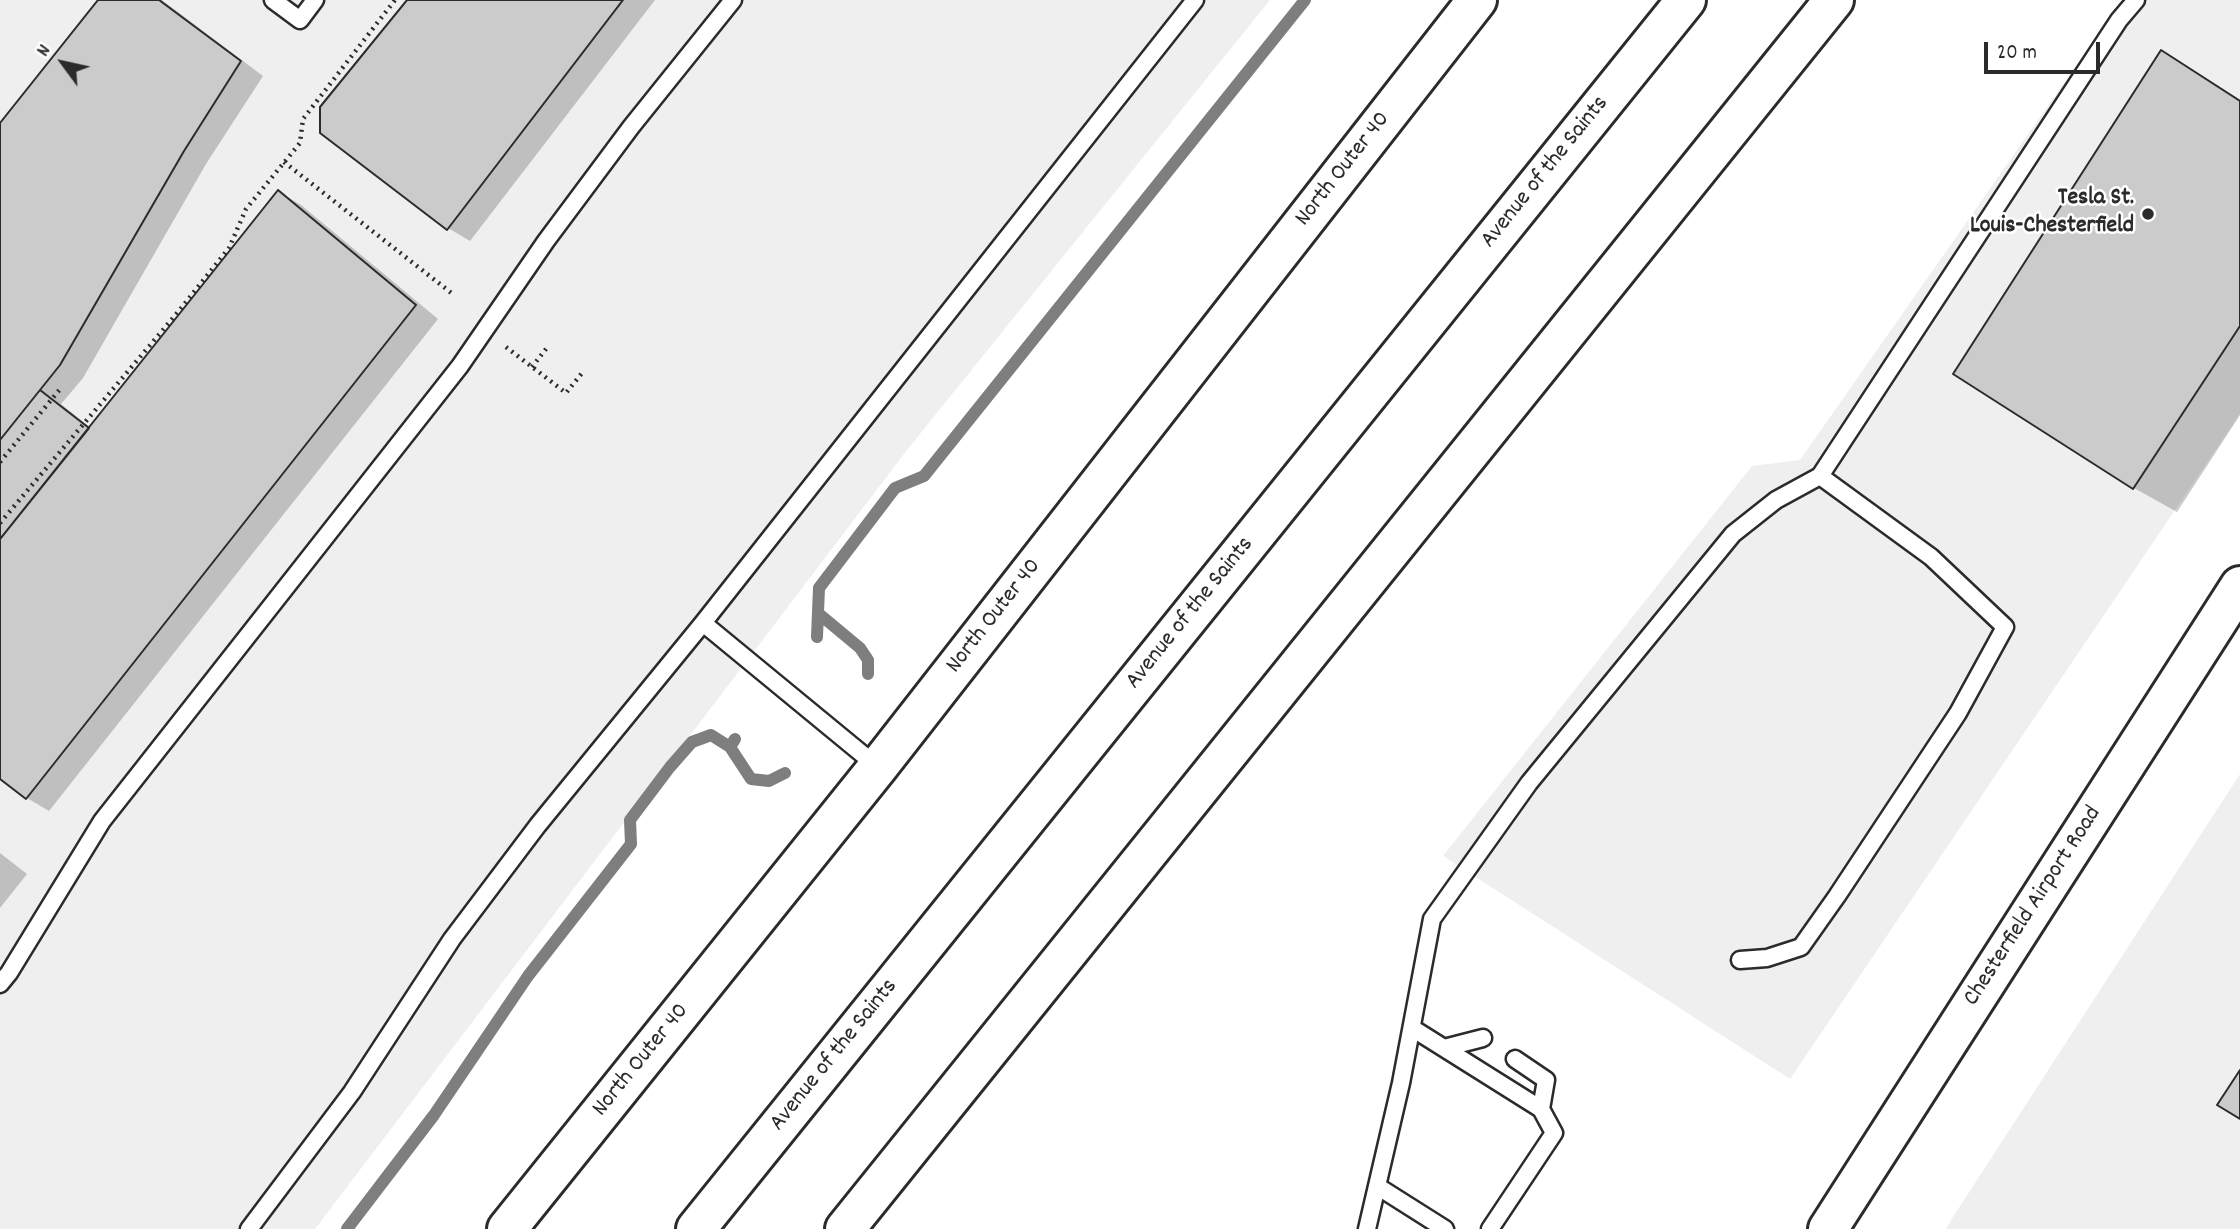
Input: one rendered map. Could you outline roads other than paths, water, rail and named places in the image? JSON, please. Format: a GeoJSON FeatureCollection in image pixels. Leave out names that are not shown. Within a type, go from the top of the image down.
{"type":"FeatureCollection","features":[{"type":"Feature","properties":{"kind":"main road","name":"North Outer 40"},"geometry":{"type":"LineString","coordinates":[[507,1229],[878,767],[1477,0]]}},
{"type":"Feature","properties":{"kind":"main road","name":"Avenue of the Saints"},"geometry":{"type":"LineString","coordinates":[[696,1229],[1685,0]]}},
{"type":"Feature","properties":{"kind":"main road"},"geometry":{"type":"LineString","coordinates":[[845,1229],[1834,0]]}},
{"type":"Feature","properties":{"kind":"main road","name":"Chesterfield Airport Road"},"geometry":{"type":"LineString","coordinates":[[1828,1229],[2240,586]]}},
{"type":"Feature","properties":{"kind":"lane"},"geometry":{"type":"LineString","coordinates":[[273,0],[300,20],[315,0]]}},
{"type":"Feature","properties":{"kind":"lane"},"geometry":{"type":"LineString","coordinates":[[0,984],[102,821],[460,366],[546,241],[631,127],[733,0]]}},
{"type":"Feature","properties":{"kind":"lane"},"geometry":{"type":"LineString","coordinates":[[249,1229],[352,1093],[460,928],[538,825],[704,623],[1195,0]]}},
{"type":"Feature","properties":{"kind":"lane"},"geometry":{"type":"LineString","coordinates":[[1367,1229],[1401,1083],[1432,919],[1530,783],[1734,534],[1776,499],[1820,476],[2119,20],[2136,0]]}},
{"type":"Feature","properties":{"kind":"lane"},"geometry":{"type":"LineString","coordinates":[[1740,960],[1767,958],[1801,947],[1958,713],[2005,627],[1931,557],[1820,476]]}},
{"type":"Feature","properties":{"kind":"lane"},"geometry":{"type":"LineString","coordinates":[[704,623],[878,767]]}},
{"type":"Feature","properties":{"kind":"lane"},"geometry":{"type":"LineString","coordinates":[[1412,1028],[1541,1108],[1553,1133],[1490,1229]]}},
{"type":"Feature","properties":{"kind":"lane"},"geometry":{"type":"LineString","coordinates":[[1444,1048],[1483,1038]]}},
{"type":"Feature","properties":{"kind":"lane"},"geometry":{"type":"LineString","coordinates":[[1515,1059],[1546,1080],[1541,1108]]}},
{"type":"Feature","properties":{"kind":"lane"},"geometry":{"type":"LineString","coordinates":[[1377,1186],[1445,1229]]}},
{"type":"Feature","properties":{"kind":"waterway"},"geometry":{"type":"LineString","coordinates":[[817,637],[819,588],[895,488],[924,476],[1305,0]]}},
{"type":"Feature","properties":{"kind":"waterway"},"geometry":{"type":"LineString","coordinates":[[818,613],[860,648],[868,660],[868,674]]}},
{"type":"Feature","properties":{"kind":"waterway"},"geometry":{"type":"LineString","coordinates":[[347,1229],[434,1115],[528,976],[631,844],[630,820],[670,767],[692,742],[711,735],[730,747],[735,739]]}},
{"type":"Feature","properties":{"kind":"waterway"},"geometry":{"type":"LineString","coordinates":[[730,747],[751,779],[769,781],[785,773]]}},
{"type":"Feature","properties":{"kind":"place","name":"Tesla St. Louis-Chesterfield"},"geometry":{"type":"Point","coordinates":[2148,214]}}]}
